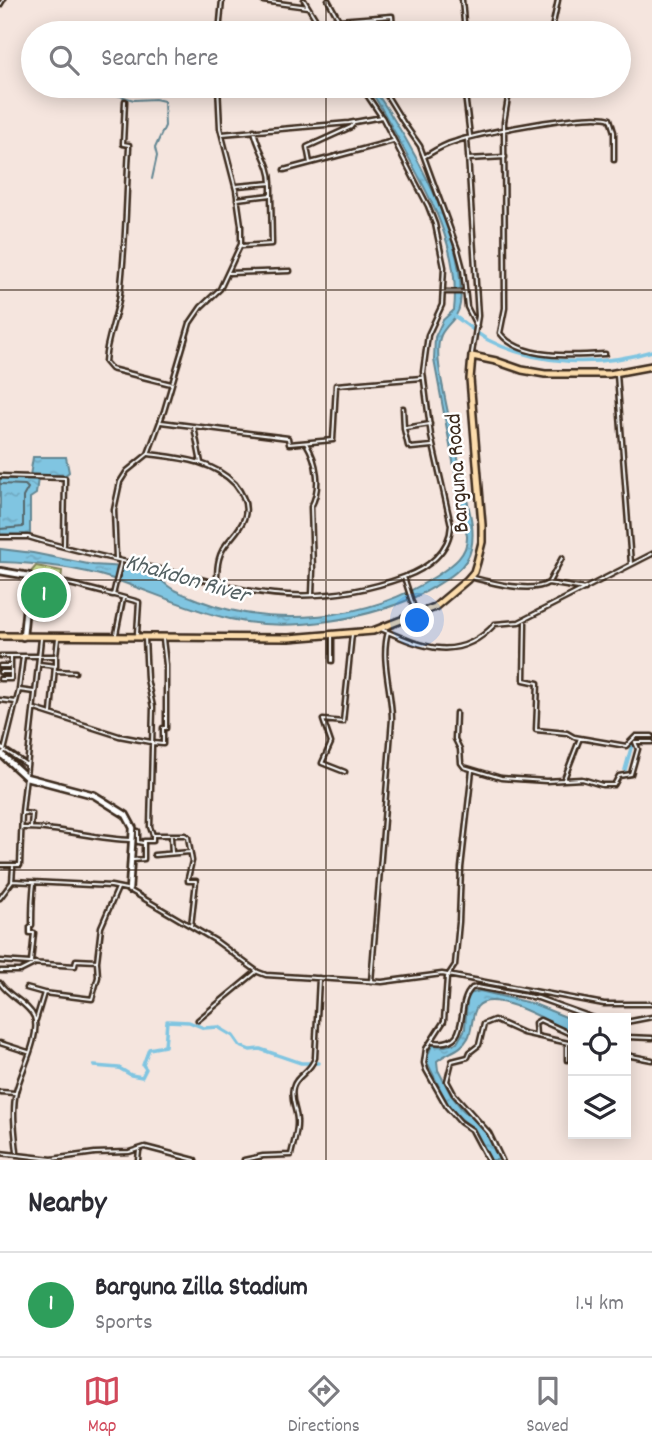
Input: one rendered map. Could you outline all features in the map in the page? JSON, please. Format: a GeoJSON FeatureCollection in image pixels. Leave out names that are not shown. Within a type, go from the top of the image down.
{"type":"FeatureCollection","features":[{"type":"Feature","properties":{"kind":"main road"},"geometry":{"type":"LineString","coordinates":[[472,356],[545,374],[617,373],[652,366]]}},
{"type":"Feature","properties":{"kind":"main road","name":"Barguna Road"},"geometry":{"type":"LineString","coordinates":[[470,577],[482,542],[470,379],[472,356]]}},
{"type":"Feature","properties":{"kind":"main road"},"geometry":{"type":"LineString","coordinates":[[0,636],[289,638],[352,633],[380,629],[435,607],[470,577]]}},
{"type":"Feature","properties":{"kind":"street"},"geometry":{"type":"LineString","coordinates":[[0,5],[3,0]]}},
{"type":"Feature","properties":{"kind":"street"},"geometry":{"type":"LineString","coordinates":[[220,21],[222,0]]}},
{"type":"Feature","properties":{"kind":"street"},"geometry":{"type":"LineString","coordinates":[[304,0],[317,21]]}},
{"type":"Feature","properties":{"kind":"street"},"geometry":{"type":"LineString","coordinates":[[328,0],[339,20],[392,16],[392,21]]}},
{"type":"Feature","properties":{"kind":"street"},"geometry":{"type":"LineString","coordinates":[[462,0],[464,21]]}},
{"type":"Feature","properties":{"kind":"street"},"geometry":{"type":"LineString","coordinates":[[554,21],[558,0]]}},
{"type":"Feature","properties":{"kind":"street"},"geometry":{"type":"LineString","coordinates":[[264,1],[308,7]]}},
{"type":"Feature","properties":{"kind":"street"},"geometry":{"type":"LineString","coordinates":[[116,559],[114,510],[124,474],[148,454],[190,323],[201,307],[220,289],[241,246],[236,187],[222,134],[219,98]]}},
{"type":"Feature","properties":{"kind":"street"},"geometry":{"type":"LineString","coordinates":[[0,537],[28,537],[121,561],[277,595],[312,595],[371,589],[418,571],[432,561],[447,544],[451,536],[450,516],[433,445],[424,377],[428,335],[442,305],[444,267],[435,224],[382,117],[369,98]]}},
{"type":"Feature","properties":{"kind":"street"},"geometry":{"type":"LineString","coordinates":[[388,98],[420,146],[458,250],[467,307],[477,327]]}},
{"type":"Feature","properties":{"kind":"street"},"geometry":{"type":"LineString","coordinates":[[465,98],[477,327],[472,356]]}},
{"type":"Feature","properties":{"kind":"street"},"geometry":{"type":"LineString","coordinates":[[508,98],[505,130],[505,308],[500,333],[518,347],[530,351],[564,356],[605,354]]}},
{"type":"Feature","properties":{"kind":"street"},"geometry":{"type":"LineString","coordinates":[[125,100],[123,144],[129,145],[126,236],[120,295],[105,362],[111,369],[172,384]]}},
{"type":"Feature","properties":{"kind":"street"},"geometry":{"type":"LineString","coordinates":[[424,158],[453,142],[469,138],[582,117],[603,116],[610,119],[614,128],[614,160]]}},
{"type":"Feature","properties":{"kind":"street"},"geometry":{"type":"LineString","coordinates":[[222,134],[355,122],[382,117]]}},
{"type":"Feature","properties":{"kind":"street"},"geometry":{"type":"LineString","coordinates":[[311,164],[307,147],[351,127],[355,122]]}},
{"type":"Feature","properties":{"kind":"street"},"geometry":{"type":"LineString","coordinates":[[241,246],[272,244],[271,171],[254,130]]}},
{"type":"Feature","properties":{"kind":"street"},"geometry":{"type":"LineString","coordinates":[[284,170],[394,141]]}},
{"type":"Feature","properties":{"kind":"street"},"geometry":{"type":"LineString","coordinates":[[467,159],[505,157]]}},
{"type":"Feature","properties":{"kind":"street"},"geometry":{"type":"LineString","coordinates":[[236,187],[271,183]]}},
{"type":"Feature","properties":{"kind":"street"},"geometry":{"type":"LineString","coordinates":[[237,199],[271,195]]}},
{"type":"Feature","properties":{"kind":"street"},"geometry":{"type":"LineString","coordinates":[[228,273],[290,271]]}},
{"type":"Feature","properties":{"kind":"street"},"geometry":{"type":"LineString","coordinates":[[443,292],[465,292]]}},
{"type":"Feature","properties":{"kind":"street"},"geometry":{"type":"LineString","coordinates":[[617,373],[631,565]]}},
{"type":"Feature","properties":{"kind":"street"},"geometry":{"type":"LineString","coordinates":[[160,422],[288,438],[289,444],[334,440],[336,385],[424,377]]}},
{"type":"Feature","properties":{"kind":"street"},"geometry":{"type":"LineString","coordinates":[[403,408],[408,446],[411,448],[433,445]]}},
{"type":"Feature","properties":{"kind":"street"},"geometry":{"type":"LineString","coordinates":[[404,429],[430,424]]}},
{"type":"Feature","properties":{"kind":"street"},"geometry":{"type":"LineString","coordinates":[[194,426],[201,463]]}},
{"type":"Feature","properties":{"kind":"street"},"geometry":{"type":"LineString","coordinates":[[306,443],[313,454],[318,484],[311,507],[312,595]]}},
{"type":"Feature","properties":{"kind":"street"},"geometry":{"type":"LineString","coordinates":[[148,454],[176,457],[218,469],[241,491],[245,503],[244,521],[219,558],[217,583]]}},
{"type":"Feature","properties":{"kind":"street"},"geometry":{"type":"LineString","coordinates":[[0,476],[65,478],[64,547]]}},
{"type":"Feature","properties":{"kind":"street"},"geometry":{"type":"LineString","coordinates":[[380,629],[426,647],[456,649],[484,636],[495,624],[525,620],[652,554]]}},
{"type":"Feature","properties":{"kind":"street"},"geometry":{"type":"LineString","coordinates":[[470,577],[523,587],[544,586],[549,583],[562,558]]}},
{"type":"Feature","properties":{"kind":"street"},"geometry":{"type":"LineString","coordinates":[[113,595],[121,561]]}},
{"type":"Feature","properties":{"kind":"street"},"geometry":{"type":"LineString","coordinates":[[0,572],[29,576],[23,637]]}},
{"type":"Feature","properties":{"kind":"street"},"geometry":{"type":"LineString","coordinates":[[404,577],[417,615]]}},
{"type":"Feature","properties":{"kind":"street"},"geometry":{"type":"LineString","coordinates":[[62,582],[139,602],[137,637]]}},
{"type":"Feature","properties":{"kind":"street"},"geometry":{"type":"LineString","coordinates":[[549,583],[586,590]]}},
{"type":"Feature","properties":{"kind":"street"},"geometry":{"type":"LineString","coordinates":[[116,637],[123,598]]}},
{"type":"Feature","properties":{"kind":"street"},"geometry":{"type":"LineString","coordinates":[[525,620],[524,680],[538,683],[536,730],[567,733],[580,738],[628,746],[636,736],[652,736]]}},
{"type":"Feature","properties":{"kind":"street"},"geometry":{"type":"LineString","coordinates":[[370,982],[392,719],[392,704],[387,690],[388,632]]}},
{"type":"Feature","properties":{"kind":"street"},"geometry":{"type":"LineString","coordinates":[[345,772],[322,763],[331,743],[323,720],[343,722],[352,633]]}},
{"type":"Feature","properties":{"kind":"street"},"geometry":{"type":"LineString","coordinates":[[332,635],[332,661]]}},
{"type":"Feature","properties":{"kind":"street"},"geometry":{"type":"LineString","coordinates":[[0,865],[20,865],[22,813],[41,637]]}},
{"type":"Feature","properties":{"kind":"street"},"geometry":{"type":"LineString","coordinates":[[51,714],[58,637]]}},
{"type":"Feature","properties":{"kind":"street"},"geometry":{"type":"LineString","coordinates":[[138,831],[138,842],[153,841],[149,815],[153,707],[147,679],[145,637]]}},
{"type":"Feature","properties":{"kind":"street"},"geometry":{"type":"LineString","coordinates":[[34,709],[119,736],[163,744],[163,728],[166,728],[166,666],[163,638]]}},
{"type":"Feature","properties":{"kind":"street"},"geometry":{"type":"LineString","coordinates":[[0,656],[56,656]]}},
{"type":"Feature","properties":{"kind":"street"},"geometry":{"type":"LineString","coordinates":[[0,679],[11,679],[11,656]]}},
{"type":"Feature","properties":{"kind":"street"},"geometry":{"type":"LineString","coordinates":[[2,752],[19,690],[23,656]]}},
{"type":"Feature","properties":{"kind":"street"},"geometry":{"type":"LineString","coordinates":[[39,664],[55,666]]}},
{"type":"Feature","properties":{"kind":"street"},"geometry":{"type":"LineString","coordinates":[[0,666],[11,667]]}},
{"type":"Feature","properties":{"kind":"street"},"geometry":{"type":"LineString","coordinates":[[55,671],[75,672]]}},
{"type":"Feature","properties":{"kind":"street"},"geometry":{"type":"LineString","coordinates":[[0,672],[11,672]]}},
{"type":"Feature","properties":{"kind":"street"},"geometry":{"type":"LineString","coordinates":[[19,690],[36,693]]}},
{"type":"Feature","properties":{"kind":"street"},"geometry":{"type":"LineString","coordinates":[[0,699],[16,702]]}},
{"type":"Feature","properties":{"kind":"street"},"geometry":{"type":"LineString","coordinates":[[456,713],[454,739],[460,749],[461,763],[464,767],[501,778],[537,781],[582,779],[601,785],[614,785],[619,776],[631,774],[638,749],[635,741],[652,742]]}},
{"type":"Feature","properties":{"kind":"street"},"geometry":{"type":"LineString","coordinates":[[564,780],[580,738]]}},
{"type":"Feature","properties":{"kind":"street"},"geometry":{"type":"LineString","coordinates":[[2,752],[28,766]]}},
{"type":"Feature","properties":{"kind":"street"},"geometry":{"type":"LineString","coordinates":[[2,752],[26,777],[87,792],[119,809],[132,823],[129,890]]}},
{"type":"Feature","properties":{"kind":"street"},"geometry":{"type":"LineString","coordinates":[[472,770],[461,868],[458,944],[454,965],[448,975],[444,1021],[424,1054],[426,1070],[452,1113],[472,1130],[488,1160]]}},
{"type":"Feature","properties":{"kind":"street"},"geometry":{"type":"LineString","coordinates":[[22,813],[32,814],[31,828]]}},
{"type":"Feature","properties":{"kind":"street"},"geometry":{"type":"LineString","coordinates":[[21,828],[133,840]]}},
{"type":"Feature","properties":{"kind":"street"},"geometry":{"type":"LineString","coordinates":[[153,835],[188,837],[192,861],[188,881],[196,881],[191,926]]}},
{"type":"Feature","properties":{"kind":"street"},"geometry":{"type":"LineString","coordinates":[[171,836],[172,853]]}},
{"type":"Feature","properties":{"kind":"street"},"geometry":{"type":"LineString","coordinates":[[131,861],[144,859],[144,843]]}},
{"type":"Feature","properties":{"kind":"street"},"geometry":{"type":"LineString","coordinates":[[154,855],[191,852]]}},
{"type":"Feature","properties":{"kind":"street"},"geometry":{"type":"LineString","coordinates":[[0,898],[12,881],[13,866]]}},
{"type":"Feature","properties":{"kind":"street"},"geometry":{"type":"LineString","coordinates":[[12,881],[118,887],[129,890],[216,941],[257,971],[267,975],[370,982],[448,975],[604,1004],[652,1004]]}},
{"type":"Feature","properties":{"kind":"street"},"geometry":{"type":"LineString","coordinates":[[31,962],[34,933],[30,933],[30,905],[34,882]]}},
{"type":"Feature","properties":{"kind":"street"},"geometry":{"type":"LineString","coordinates":[[26,988],[92,999],[98,977],[101,927],[118,887]]}},
{"type":"Feature","properties":{"kind":"street"},"geometry":{"type":"LineString","coordinates":[[0,961],[75,965],[76,960],[97,961]]}},
{"type":"Feature","properties":{"kind":"street"},"geometry":{"type":"LineString","coordinates":[[0,971],[20,971],[36,962]]}},
{"type":"Feature","properties":{"kind":"street"},"geometry":{"type":"LineString","coordinates":[[198,1020],[257,971]]}},
{"type":"Feature","properties":{"kind":"street"},"geometry":{"type":"LineString","coordinates":[[244,1160],[291,1155],[298,1126],[292,1096],[293,1086],[312,1068],[315,1058],[318,977]]}},
{"type":"Feature","properties":{"kind":"street"},"geometry":{"type":"LineString","coordinates":[[0,983],[16,1001],[30,1010],[35,1023]]}},
{"type":"Feature","properties":{"kind":"street"},"geometry":{"type":"LineString","coordinates":[[432,1042],[446,1042],[456,1035],[461,1027],[465,997],[472,988],[477,987],[538,998],[580,1013]]}},
{"type":"Feature","properties":{"kind":"street"},"geometry":{"type":"LineString","coordinates":[[18,1155],[14,1119],[16,1093],[44,993]]}},
{"type":"Feature","properties":{"kind":"street"},"geometry":{"type":"LineString","coordinates":[[631,1021],[652,1017]]}},
{"type":"Feature","properties":{"kind":"street"},"geometry":{"type":"LineString","coordinates":[[502,1160],[489,1133],[454,1094],[447,1081],[452,1061],[466,1060],[473,1049],[478,1047],[484,1024],[491,1020],[523,1033],[567,1042],[567,1060]]}},
{"type":"Feature","properties":{"kind":"street"},"geometry":{"type":"LineString","coordinates":[[536,1035],[535,1023],[540,1020],[568,1033]]}},
{"type":"Feature","properties":{"kind":"street"},"geometry":{"type":"LineString","coordinates":[[631,1037],[652,1038]]}},
{"type":"Feature","properties":{"kind":"street"},"geometry":{"type":"LineString","coordinates":[[0,1043],[29,1052]]}},
{"type":"Feature","properties":{"kind":"street"},"geometry":{"type":"LineString","coordinates":[[631,1056],[652,1060]]}},
{"type":"Feature","properties":{"kind":"street"},"geometry":{"type":"LineString","coordinates":[[0,1092],[16,1093]]}},
{"type":"Feature","properties":{"kind":"street"},"geometry":{"type":"LineString","coordinates":[[0,1153],[52,1159],[145,1147],[195,1160]]}},
{"type":"Feature","properties":{"kind":"street"},"geometry":{"type":"LineString","coordinates":[[138,1160],[139,1149]]}},
{"type":"Feature","properties":{"kind":"green space"},"geometry":{"type":"Polygon","coordinates":[[[36,566],[62,571],[57,618],[38,619],[25,615],[30,573],[36,566]]]}},
{"type":"Feature","properties":{"kind":"water"},"geometry":{"type":"Polygon","coordinates":[[[380,98],[418,161],[445,220],[455,250],[460,278],[460,304],[457,313],[441,335],[438,354],[445,400],[472,525],[471,549],[465,563],[454,574],[427,591],[382,609],[331,621],[278,624],[253,623],[215,615],[83,571],[0,562],[0,549],[93,565],[126,567],[158,575],[175,590],[227,609],[288,617],[320,616],[381,603],[436,576],[462,555],[467,536],[434,360],[435,337],[443,320],[454,310],[452,265],[431,201],[376,99],[380,98]]]}},
{"type":"Feature","properties":{"kind":"water"},"geometry":{"type":"Polygon","coordinates":[[[33,457],[66,457],[69,472],[63,477],[38,478],[36,494],[30,498],[30,535],[0,535],[0,477],[36,478],[30,476],[33,457]]]}},
{"type":"Feature","properties":{"kind":"water"},"geometry":{"type":"Polygon","coordinates":[[[480,991],[534,1004],[568,1018],[568,1030],[510,1004],[485,1002],[475,1010],[470,1034],[465,1042],[437,1061],[438,1070],[451,1095],[484,1129],[499,1160],[490,1160],[473,1129],[447,1103],[426,1060],[432,1045],[457,1043],[465,1029],[469,994],[480,991]]]}},
{"type":"Feature","properties":{"kind":"waterway"},"geometry":{"type":"LineString","coordinates":[[127,98],[164,101],[165,126],[155,148],[157,156],[152,179]]}},
{"type":"Feature","properties":{"kind":"waterway"},"geometry":{"type":"LineString","coordinates":[[453,315],[488,340],[507,349],[548,359],[611,360],[652,351]]}},
{"type":"Feature","properties":{"kind":"waterway"},"geometry":{"type":"LineString","coordinates":[[625,770],[633,741],[652,738]]}},
{"type":"Feature","properties":{"kind":"waterway"},"geometry":{"type":"LineString","coordinates":[[94,1066],[119,1068],[131,1075],[142,1077],[149,1049],[165,1046],[167,1021],[189,1022],[204,1028],[218,1027],[233,1036],[240,1046],[250,1050],[260,1049],[301,1063],[319,1063]]}},
{"type":"Feature","properties":{"kind":"place","name":"Barguna Zilla Stadium"},"geometry":{"type":"Point","coordinates":[44,595]}},
{"type":"Feature","properties":{"kind":"water label","name":"Khakdon River"},"geometry":{"type":"Point","coordinates":[187,580]}}]}
